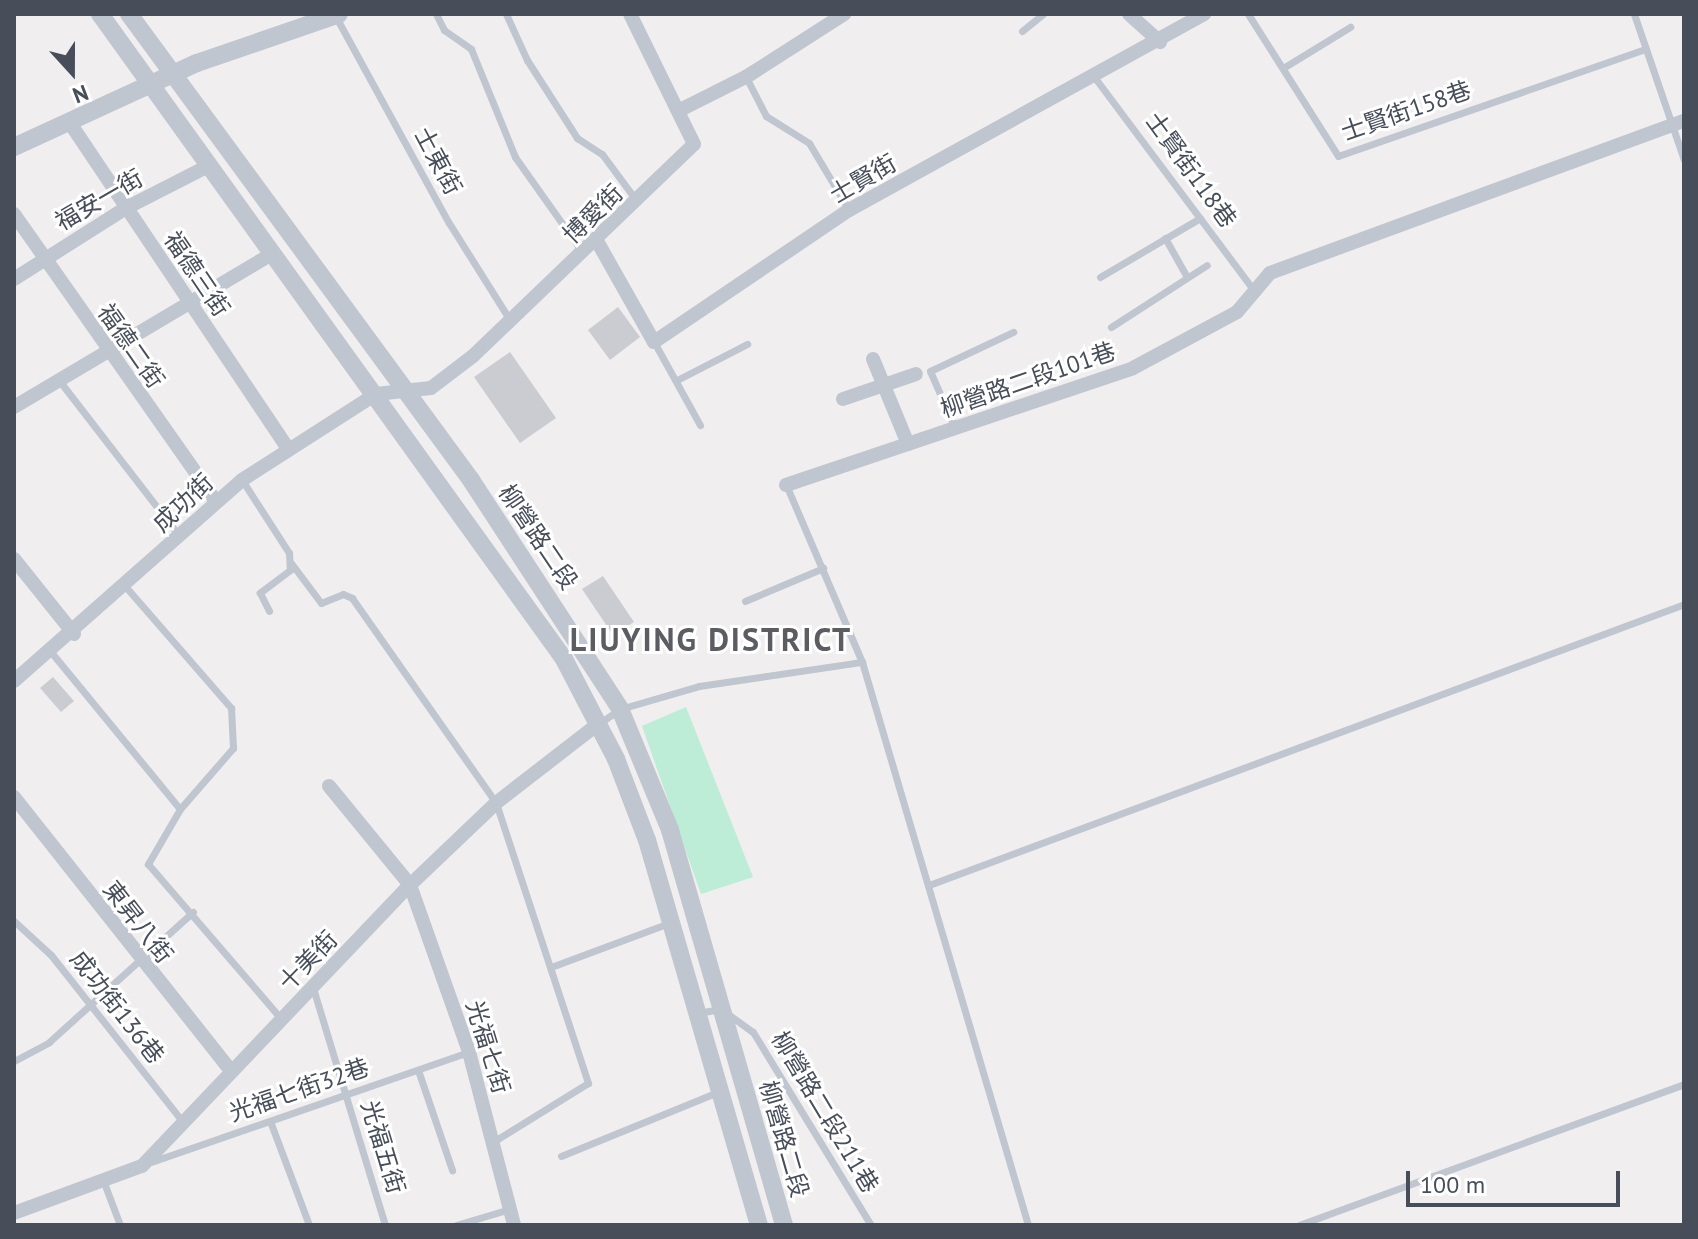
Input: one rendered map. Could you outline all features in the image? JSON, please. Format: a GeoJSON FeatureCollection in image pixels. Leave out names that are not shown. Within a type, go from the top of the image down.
{"type":"FeatureCollection","features":[{"type":"Feature","properties":{"kind":"street","name":"柳營路二段"},"geometry":{"type":"LineString","coordinates":[[100,14],[564,659],[598,724],[647,840],[759,1225]]}},
{"type":"Feature","properties":{"kind":"street","name":"柳營路二段"},"geometry":{"type":"LineString","coordinates":[[129,14],[403,392],[471,480],[620,709],[670,830],[784,1225]]}},
{"type":"Feature","properties":{"kind":"street","name":"博愛街"},"geometry":{"type":"LineString","coordinates":[[403,392],[431,388],[511,322],[694,144],[680,110],[630,14]]}},
{"type":"Feature","properties":{"kind":"street"},"geometry":{"type":"LineString","coordinates":[[680,110],[746,77],[844,14]]}},
{"type":"Feature","properties":{"kind":"street"},"geometry":{"type":"LineString","coordinates":[[1129,14],[1160,42]]}},
{"type":"Feature","properties":{"kind":"street","name":"士賢街"},"geometry":{"type":"LineString","coordinates":[[654,342],[849,210],[1095,78],[1204,14]]}},
{"type":"Feature","properties":{"kind":"street"},"geometry":{"type":"LineString","coordinates":[[16,141],[70,123],[174,76],[337,15]]}},
{"type":"Feature","properties":{"kind":"street","name":"福德三街"},"geometry":{"type":"LineString","coordinates":[[70,123],[288,449]]}},
{"type":"Feature","properties":{"kind":"street","name":"柳營路二段101巷"},"geometry":{"type":"LineString","coordinates":[[786,485],[1133,368],[1237,312],[1252,288],[1270,273],[1678,123]]}},
{"type":"Feature","properties":{"kind":"street","name":"福安一街"},"geometry":{"type":"LineString","coordinates":[[14,279],[126,208],[210,165]]}},
{"type":"Feature","properties":{"kind":"street","name":"福德二街"},"geometry":{"type":"LineString","coordinates":[[14,214],[106,350],[216,501]]}},
{"type":"Feature","properties":{"kind":"street"},"geometry":{"type":"LineString","coordinates":[[597,241],[654,342]]}},
{"type":"Feature","properties":{"kind":"street"},"geometry":{"type":"LineString","coordinates":[[14,407],[187,299],[273,253]]}},
{"type":"Feature","properties":{"kind":"street"},"geometry":{"type":"LineString","coordinates":[[873,359],[908,444]]}},
{"type":"Feature","properties":{"kind":"street"},"geometry":{"type":"LineString","coordinates":[[843,399],[916,374]]}},
{"type":"Feature","properties":{"kind":"street","name":"成功街"},"geometry":{"type":"LineString","coordinates":[[14,681],[74,634],[242,480],[376,394],[403,392]]}},
{"type":"Feature","properties":{"kind":"street"},"geometry":{"type":"LineString","coordinates":[[14,559],[74,634]]}},
{"type":"Feature","properties":{"kind":"street","name":"十美街"},"geometry":{"type":"LineString","coordinates":[[14,1213],[142,1166],[410,885],[496,803],[598,724]]}},
{"type":"Feature","properties":{"kind":"street","name":"光福七街"},"geometry":{"type":"LineString","coordinates":[[329,786],[410,885],[469,1052],[514,1225]]}},
{"type":"Feature","properties":{"kind":"street","name":"東昇八街"},"geometry":{"type":"LineString","coordinates":[[14,797],[139,959],[231,1071]]}},
{"type":"Feature","properties":{"kind":"lane"},"geometry":{"type":"LineString","coordinates":[[436,14],[444,30],[471,49],[515,157],[583,254]]}},
{"type":"Feature","properties":{"kind":"lane"},"geometry":{"type":"LineString","coordinates":[[506,14],[527,60],[577,138],[602,154],[637,201]]}},
{"type":"Feature","properties":{"kind":"lane"},"geometry":{"type":"LineString","coordinates":[[1022,31],[1043,14]]}},
{"type":"Feature","properties":{"kind":"lane","name":"士賢街158巷"},"geometry":{"type":"LineString","coordinates":[[1248,14],[1338,156],[1646,49]]}},
{"type":"Feature","properties":{"kind":"lane"},"geometry":{"type":"LineString","coordinates":[[1634,14],[1678,123],[1684,160]]}},
{"type":"Feature","properties":{"kind":"lane","name":"士東街"},"geometry":{"type":"LineString","coordinates":[[337,15],[449,223],[511,322]]}},
{"type":"Feature","properties":{"kind":"lane"},"geometry":{"type":"LineString","coordinates":[[1283,68],[1350,27]]}},
{"type":"Feature","properties":{"kind":"lane"},"geometry":{"type":"LineString","coordinates":[[746,77],[766,116],[809,143],[849,210]]}},
{"type":"Feature","properties":{"kind":"lane","name":"士賢街118巷"},"geometry":{"type":"LineString","coordinates":[[1095,78],[1252,288]]}},
{"type":"Feature","properties":{"kind":"lane"},"geometry":{"type":"LineString","coordinates":[[1100,277],[1200,218]]}},
{"type":"Feature","properties":{"kind":"lane"},"geometry":{"type":"LineString","coordinates":[[1165,238],[1187,277]]}},
{"type":"Feature","properties":{"kind":"lane"},"geometry":{"type":"LineString","coordinates":[[1111,327],[1207,265]]}},
{"type":"Feature","properties":{"kind":"lane"},"geometry":{"type":"LineString","coordinates":[[955,428],[930,371],[1013,332]]}},
{"type":"Feature","properties":{"kind":"lane"},"geometry":{"type":"LineString","coordinates":[[654,342],[700,425]]}},
{"type":"Feature","properties":{"kind":"lane"},"geometry":{"type":"LineString","coordinates":[[677,380],[747,344]]}},
{"type":"Feature","properties":{"kind":"lane"},"geometry":{"type":"LineString","coordinates":[[57,378],[180,537]]}},
{"type":"Feature","properties":{"kind":"lane"},"geometry":{"type":"LineString","coordinates":[[242,480],[291,563],[321,603],[343,594],[352,598],[496,803],[588,1083],[493,1142]]}},
{"type":"Feature","properties":{"kind":"lane","name":"柳營路二段101巷"},"geometry":{"type":"LineString","coordinates":[[786,485],[862,662],[1028,1225]]}},
{"type":"Feature","properties":{"kind":"lane"},"geometry":{"type":"LineString","coordinates":[[269,611],[260,593],[290,570],[291,563]]}},
{"type":"Feature","properties":{"kind":"lane"},"geometry":{"type":"LineString","coordinates":[[745,601],[823,568]]}},
{"type":"Feature","properties":{"kind":"lane"},"geometry":{"type":"LineString","coordinates":[[125,586],[231,708],[233,748],[180,809],[148,864],[193,912],[282,1020]]}},
{"type":"Feature","properties":{"kind":"lane"},"geometry":{"type":"LineString","coordinates":[[929,885],[1684,604]]}},
{"type":"Feature","properties":{"kind":"lane"},"geometry":{"type":"LineString","coordinates":[[51,652],[180,809]]}},
{"type":"Feature","properties":{"kind":"lane"},"geometry":{"type":"LineString","coordinates":[[620,709],[699,686],[862,662]]}},
{"type":"Feature","properties":{"kind":"lane","name":"十美街"},"geometry":{"type":"LineString","coordinates":[[598,724],[620,709]]}},
{"type":"Feature","properties":{"kind":"lane"},"geometry":{"type":"LineString","coordinates":[[14,1061],[49,1042],[91,1008],[139,959],[193,912]]}},
{"type":"Feature","properties":{"kind":"lane","name":"成功街136巷"},"geometry":{"type":"LineString","coordinates":[[14,921],[51,955],[183,1122]]}},
{"type":"Feature","properties":{"kind":"lane"},"geometry":{"type":"LineString","coordinates":[[551,967],[670,922]]}},
{"type":"Feature","properties":{"kind":"lane","name":"光福五街"},"geometry":{"type":"LineString","coordinates":[[313,988],[385,1225]]}},
{"type":"Feature","properties":{"kind":"lane"},"geometry":{"type":"LineString","coordinates":[[698,1013],[721,1009]]}},
{"type":"Feature","properties":{"kind":"lane","name":"柳營路二段211巷"},"geometry":{"type":"LineString","coordinates":[[721,1009],[753,1032],[871,1225]]}},
{"type":"Feature","properties":{"kind":"lane","name":"光福七街32巷"},"geometry":{"type":"LineString","coordinates":[[142,1166],[469,1052]]}},
{"type":"Feature","properties":{"kind":"lane"},"geometry":{"type":"LineString","coordinates":[[418,1070],[452,1170]]}},
{"type":"Feature","properties":{"kind":"lane"},"geometry":{"type":"LineString","coordinates":[[1299,1225],[1684,1084]]}},
{"type":"Feature","properties":{"kind":"lane"},"geometry":{"type":"LineString","coordinates":[[561,1156],[720,1091]]}},
{"type":"Feature","properties":{"kind":"lane"},"geometry":{"type":"LineString","coordinates":[[270,1121],[309,1225]]}},
{"type":"Feature","properties":{"kind":"lane"},"geometry":{"type":"LineString","coordinates":[[103,1180],[120,1225]]}},
{"type":"Feature","properties":{"kind":"lane"},"geometry":{"type":"LineString","coordinates":[[456,1225],[510,1209]]}},
{"type":"Feature","properties":{"kind":"green space"},"geometry":{"type":"Polygon","coordinates":[[[686,707],[753,877],[701,894],[642,726],[686,707]]]}},
{"type":"Feature","properties":{"kind":"building"},"geometry":{"type":"Polygon","coordinates":[[[618,307],[640,337],[610,360],[588,330],[618,307]]]}},
{"type":"Feature","properties":{"kind":"building"},"geometry":{"type":"Polygon","coordinates":[[[510,352],[556,418],[520,443],[474,377],[510,352]]]}},
{"type":"Feature","properties":{"kind":"building"},"geometry":{"type":"Polygon","coordinates":[[[603,576],[634,622],[613,635],[582,589],[603,576]]]}},
{"type":"Feature","properties":{"kind":"building"},"geometry":{"type":"Polygon","coordinates":[[[53,677],[74,701],[61,712],[40,688],[53,677]]]}},
{"type":"Feature","properties":{"kind":"district","name":"LIUYING DISTRICT"},"geometry":{"type":"Point","coordinates":[711,639]}}]}
